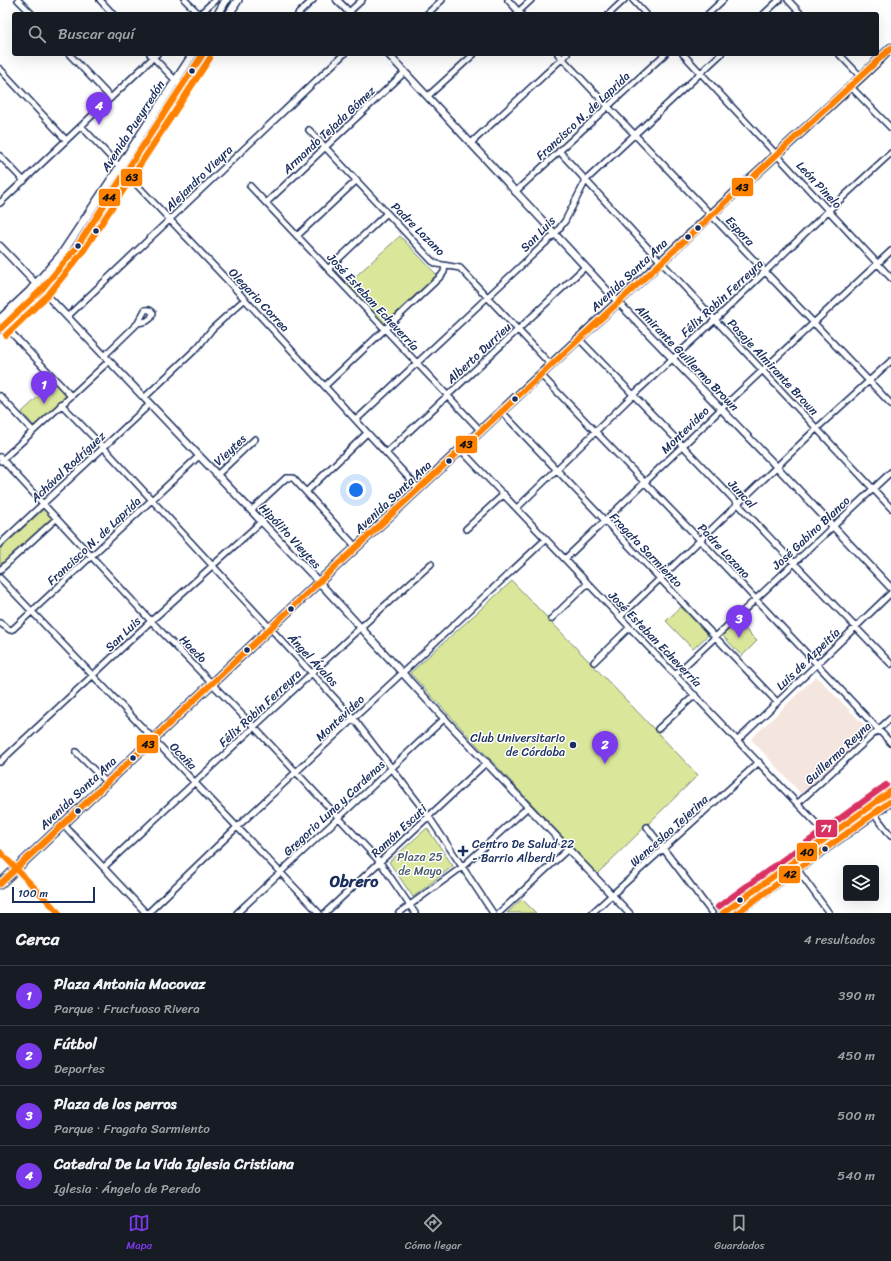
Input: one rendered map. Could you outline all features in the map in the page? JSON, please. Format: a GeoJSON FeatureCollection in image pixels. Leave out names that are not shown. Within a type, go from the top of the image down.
{"type":"FeatureCollection","features":[{"type":"Feature","properties":{"kind":"main road"},"geometry":{"type":"LineString","coordinates":[[219,12],[226,0]]}},
{"type":"Feature","properties":{"kind":"main road"},"geometry":{"type":"LineString","coordinates":[[230,12],[238,0]]}},
{"type":"Feature","properties":{"kind":"main road","name":"Avenida Santa Ana"},"geometry":{"type":"LineString","coordinates":[[0,884],[356,547],[660,262],[851,87],[891,48]]}},
{"type":"Feature","properties":{"kind":"main road","name":"Avenida Pueyrredón"},"geometry":{"type":"LineString","coordinates":[[39,287],[192,56]]}},
{"type":"Feature","properties":{"kind":"main road","name":"Avenida Pueyrredón"},"geometry":{"type":"LineString","coordinates":[[1,324],[76,248],[202,56]]}},
{"type":"Feature","properties":{"kind":"main road"},"geometry":{"type":"LineString","coordinates":[[723,913],[891,791]]}},
{"type":"Feature","properties":{"kind":"main road"},"geometry":{"type":"LineString","coordinates":[[736,913],[891,802]]}},
{"type":"Feature","properties":{"kind":"street"},"geometry":{"type":"LineString","coordinates":[[18,0],[30,12]]}},
{"type":"Feature","properties":{"kind":"street"},"geometry":{"type":"LineString","coordinates":[[100,0],[111,12]]}},
{"type":"Feature","properties":{"kind":"street"},"geometry":{"type":"LineString","coordinates":[[185,0],[198,12]]}},
{"type":"Feature","properties":{"kind":"street"},"geometry":{"type":"LineString","coordinates":[[202,12],[215,0]]}},
{"type":"Feature","properties":{"kind":"street"},"geometry":{"type":"LineString","coordinates":[[300,12],[314,0]]}},
{"type":"Feature","properties":{"kind":"street"},"geometry":{"type":"LineString","coordinates":[[337,0],[349,12]]}},
{"type":"Feature","properties":{"kind":"street"},"geometry":{"type":"LineString","coordinates":[[351,12],[362,0]]}},
{"type":"Feature","properties":{"kind":"street"},"geometry":{"type":"LineString","coordinates":[[428,12],[442,0]]}},
{"type":"Feature","properties":{"kind":"street"},"geometry":{"type":"LineString","coordinates":[[508,0],[518,12]]}},
{"type":"Feature","properties":{"kind":"street"},"geometry":{"type":"LineString","coordinates":[[520,12],[531,0]]}},
{"type":"Feature","properties":{"kind":"street"},"geometry":{"type":"LineString","coordinates":[[612,12],[624,0]]}},
{"type":"Feature","properties":{"kind":"street"},"geometry":{"type":"LineString","coordinates":[[633,0],[644,12]]}},
{"type":"Feature","properties":{"kind":"street"},"geometry":{"type":"LineString","coordinates":[[710,12],[723,0]]}},
{"type":"Feature","properties":{"kind":"street"},"geometry":{"type":"LineString","coordinates":[[766,12],[779,0]]}},
{"type":"Feature","properties":{"kind":"street"},"geometry":{"type":"LineString","coordinates":[[788,0],[799,12]]}},
{"type":"Feature","properties":{"kind":"street"},"geometry":{"type":"LineString","coordinates":[[71,56],[111,98]]}},
{"type":"Feature","properties":{"kind":"street"},"geometry":{"type":"LineString","coordinates":[[0,203],[153,56]]}},
{"type":"Feature","properties":{"kind":"street"},"geometry":{"type":"LineString","coordinates":[[155,56],[182,86]]}},
{"type":"Feature","properties":{"kind":"street","name":"Alejandro Vieyra"},"geometry":{"type":"LineString","coordinates":[[67,317],[342,56]]}},
{"type":"Feature","properties":{"kind":"street","name":"Almirante Guillermo Brown"},"geometry":{"type":"LineString","coordinates":[[390,56],[585,267],[891,588]]}},
{"type":"Feature","properties":{"kind":"street"},"geometry":{"type":"LineString","coordinates":[[428,96],[472,56]]}},
{"type":"Feature","properties":{"kind":"street"},"geometry":{"type":"LineString","coordinates":[[471,144],[560,56]]}},
{"type":"Feature","properties":{"kind":"street","name":"Espora"},"geometry":{"type":"LineString","coordinates":[[560,56],[891,404]]}},
{"type":"Feature","properties":{"kind":"street","name":"Francisco N. de Laprida"},"geometry":{"type":"LineString","coordinates":[[515,192],[663,56]]}},
{"type":"Feature","properties":{"kind":"street","name":"León Pinelo"},"geometry":{"type":"LineString","coordinates":[[685,56],[891,278]]}},
{"type":"Feature","properties":{"kind":"street","name":"San Luis"},"geometry":{"type":"LineString","coordinates":[[356,420],[555,234],[565,221],[586,180],[719,56]]}},
{"type":"Feature","properties":{"kind":"street"},"geometry":{"type":"LineString","coordinates":[[841,56],[861,77]]}},
{"type":"Feature","properties":{"kind":"street"},"geometry":{"type":"LineString","coordinates":[[0,69],[66,140]]}},
{"type":"Feature","properties":{"kind":"street","name":"Armando Tejada Gómez"},"geometry":{"type":"LineString","coordinates":[[266,203],[405,72]]}},
{"type":"Feature","properties":{"kind":"street"},"geometry":{"type":"LineString","coordinates":[[851,87],[890,127]]}},
{"type":"Feature","properties":{"kind":"street","name":"Olegario Correa"},"geometry":{"type":"LineString","coordinates":[[81,126],[119,168],[245,299],[419,489]]}},
{"type":"Feature","properties":{"kind":"street","name":"Padre Lozano"},"geometry":{"type":"LineString","coordinates":[[309,130],[432,261],[437,264],[460,268],[551,365]]}},
{"type":"Feature","properties":{"kind":"street","name":"Pasaje Almirante Brown"},"geometry":{"type":"LineString","coordinates":[[559,151],[660,262],[891,508]]}},
{"type":"Feature","properties":{"kind":"street","name":"Félix Robin Ferreyra"},"geometry":{"type":"LineString","coordinates":[[517,508],[633,395],[715,320],[829,210],[891,153]]}},
{"type":"Feature","properties":{"kind":"street"},"geometry":{"type":"LineString","coordinates":[[0,156],[24,181]]}},
{"type":"Feature","properties":{"kind":"street"},"geometry":{"type":"LineString","coordinates":[[297,236],[357,180]]}},
{"type":"Feature","properties":{"kind":"street","name":"José Esteban Echeverría"},"geometry":{"type":"LineString","coordinates":[[250,186],[481,431]]}},
{"type":"Feature","properties":{"kind":"street"},"geometry":{"type":"LineString","coordinates":[[328,269],[388,213]]}},
{"type":"Feature","properties":{"kind":"street","name":"Hipólito Vieytes"},"geometry":{"type":"LineString","coordinates":[[0,246],[319,582],[402,673],[629,913]]}},
{"type":"Feature","properties":{"kind":"street","name":"Montevideo"},"geometry":{"type":"LineString","coordinates":[[565,559],[721,409],[814,324],[891,250]]}},
{"type":"Feature","properties":{"kind":"street"},"geometry":{"type":"LineString","coordinates":[[325,386],[444,272],[445,266]]}},
{"type":"Feature","properties":{"kind":"street","name":"Alberto Durrieu"},"geometry":{"type":"LineString","coordinates":[[386,453],[585,267]]}},
{"type":"Feature","properties":{"kind":"street"},"geometry":{"type":"LineString","coordinates":[[144,398],[198,347],[212,329],[245,299]]}},
{"type":"Feature","properties":{"kind":"street"},"geometry":{"type":"LineString","coordinates":[[104,356],[138,322]]}},
{"type":"Feature","properties":{"kind":"street"},"geometry":{"type":"LineString","coordinates":[[1,324],[71,396]]}},
{"type":"Feature","properties":{"kind":"street","name":"Juncal"},"geometry":{"type":"LineString","coordinates":[[579,339],[891,664]]}},
{"type":"Feature","properties":{"kind":"street"},"geometry":{"type":"LineString","coordinates":[[1,459],[109,360]]}},
{"type":"Feature","properties":{"kind":"street"},"geometry":{"type":"LineString","coordinates":[[620,617],[816,429],[891,361]]}},
{"type":"Feature","properties":{"kind":"street","name":"Padre Lozano"},"geometry":{"type":"LineString","coordinates":[[541,374],[891,743]]}},
{"type":"Feature","properties":{"kind":"street"},"geometry":{"type":"LineString","coordinates":[[0,396],[33,431]]}},
{"type":"Feature","properties":{"kind":"street","name":"Ángel Ávalos"},"geometry":{"type":"LineString","coordinates":[[62,404],[354,719],[429,817],[493,913]]}},
{"type":"Feature","properties":{"kind":"street","name":"Achával Rodríguez"},"geometry":{"type":"LineString","coordinates":[[0,544],[150,404]]}},
{"type":"Feature","properties":{"kind":"street","name":"Fragata Sarmiento"},"geometry":{"type":"LineString","coordinates":[[501,411],[777,702]]}},
{"type":"Feature","properties":{"kind":"street"},"geometry":{"type":"LineString","coordinates":[[306,492],[367,433]]}},
{"type":"Feature","properties":{"kind":"street","name":"Vieytes"},"geometry":{"type":"LineString","coordinates":[[217,475],[255,439]]}},
{"type":"Feature","properties":{"kind":"street","name":"José Esteban Echeverría"},"geometry":{"type":"LineString","coordinates":[[461,450],[834,842]]}},
{"type":"Feature","properties":{"kind":"street","name":"Francisco N. de Laprida"},"geometry":{"type":"LineString","coordinates":[[0,623],[10,630],[13,629],[199,456]]}},
{"type":"Feature","properties":{"kind":"street","name":"Haedo"},"geometry":{"type":"LineString","coordinates":[[1,459],[151,621],[254,727],[380,862],[415,913]]}},
{"type":"Feature","properties":{"kind":"street","name":"José Gabino Blanco"},"geometry":{"type":"LineString","coordinates":[[675,675],[891,472]]}},
{"type":"Feature","properties":{"kind":"street"},"geometry":{"type":"LineString","coordinates":[[251,511],[286,478],[293,478],[356,547]]}},
{"type":"Feature","properties":{"kind":"street"},"geometry":{"type":"LineString","coordinates":[[466,529],[504,494]]}},
{"type":"Feature","properties":{"kind":"street"},"geometry":{"type":"LineString","coordinates":[[0,570],[56,519]]}},
{"type":"Feature","properties":{"kind":"street","name":"San Luis"},"geometry":{"type":"LineString","coordinates":[[0,762],[94,676],[151,621],[261,522]]}},
{"type":"Feature","properties":{"kind":"street","name":"Montevideo"},"geometry":{"type":"LineString","coordinates":[[147,913],[238,826],[546,539]]}},
{"type":"Feature","properties":{"kind":"street","name":"Félix Robin Ferreyra"},"geometry":{"type":"LineString","coordinates":[[104,867],[360,628],[431,564]]}},
{"type":"Feature","properties":{"kind":"street","name":"Ocaña"},"geometry":{"type":"LineString","coordinates":[[0,578],[238,826],[318,913]]}},
{"type":"Feature","properties":{"kind":"street"},"geometry":{"type":"LineString","coordinates":[[551,619],[587,584]]}},
{"type":"Feature","properties":{"kind":"street","name":"Luis de Azpeitía"},"geometry":{"type":"LineString","coordinates":[[738,740],[891,593]]}},
{"type":"Feature","properties":{"kind":"street"},"geometry":{"type":"LineString","coordinates":[[594,662],[629,628]]}},
{"type":"Feature","properties":{"kind":"street"},"geometry":{"type":"LineString","coordinates":[[658,729],[695,695]]}},
{"type":"Feature","properties":{"kind":"street","name":"Gregorio Luna y Cardenas"},"geometry":{"type":"LineString","coordinates":[[237,913],[445,718]]}},
{"type":"Feature","properties":{"kind":"street","name":"Guillermo Reyna"},"geometry":{"type":"LineString","coordinates":[[798,803],[891,718]]}},
{"type":"Feature","properties":{"kind":"street"},"geometry":{"type":"LineString","coordinates":[[76,752],[107,783]]}},
{"type":"Feature","properties":{"kind":"street","name":"Ramón Escuti"},"geometry":{"type":"LineString","coordinates":[[325,913],[487,762]]}},
{"type":"Feature","properties":{"kind":"street","name":"Wenceslao Tejerina"},"geometry":{"type":"LineString","coordinates":[[592,913],[759,762]]}},
{"type":"Feature","properties":{"kind":"street"},"geometry":{"type":"LineString","coordinates":[[399,913],[462,867],[528,807]]}},
{"type":"Feature","properties":{"kind":"street"},"geometry":{"type":"LineString","coordinates":[[869,807],[891,836]]}},
{"type":"Feature","properties":{"kind":"street"},"geometry":{"type":"LineString","coordinates":[[63,824],[147,913]]}},
{"type":"Feature","properties":{"kind":"street"},"geometry":{"type":"LineString","coordinates":[[648,827],[712,913]]}},
{"type":"Feature","properties":{"kind":"street"},"geometry":{"type":"LineString","coordinates":[[499,913],[568,849]]}},
{"type":"Feature","properties":{"kind":"street"},"geometry":{"type":"LineString","coordinates":[[0,852],[59,913]]}},
{"type":"Feature","properties":{"kind":"street"},"geometry":{"type":"LineString","coordinates":[[798,869],[829,913]]}},
{"type":"Feature","properties":{"kind":"shaded area"},"geometry":{"type":"Polygon","coordinates":[[[816,676],[870,731],[803,796],[751,739],[816,676]]]}},
{"type":"Feature","properties":{"kind":"green space"},"geometry":{"type":"Polygon","coordinates":[[[400,236],[437,275],[384,324],[347,284],[400,236]]]}},
{"type":"Feature","properties":{"kind":"green space"},"geometry":{"type":"Polygon","coordinates":[[[54,382],[67,396],[34,426],[22,412],[54,382]]]}},
{"type":"Feature","properties":{"kind":"green space"},"geometry":{"type":"Polygon","coordinates":[[[44,509],[53,519],[0,569],[0,549],[44,509]]]}},
{"type":"Feature","properties":{"kind":"green space","name":"Club Universitario de Córdoba"},"geometry":{"type":"Polygon","coordinates":[[[512,581],[698,775],[597,874],[410,673],[512,581]]]}},
{"type":"Feature","properties":{"kind":"green space"},"geometry":{"type":"Polygon","coordinates":[[[681,607],[708,635],[693,649],[666,621],[681,607]]]}},
{"type":"Feature","properties":{"kind":"green space"},"geometry":{"type":"Polygon","coordinates":[[[737,621],[757,641],[742,656],[722,635],[737,621]]]}},
{"type":"Feature","properties":{"kind":"green space","name":"Plaza 25 de Mayo"},"geometry":{"type":"Polygon","coordinates":[[[427,828],[453,866],[413,897],[389,862],[427,828]]]}},
{"type":"Feature","properties":{"kind":"green space"},"geometry":{"type":"Polygon","coordinates":[[[522,899],[536,913],[507,913],[522,899]]]}},
{"type":"Feature","properties":{"kind":"transit line","name":"43"},"geometry":{"type":"LineString","coordinates":[[0,884],[319,582],[891,48]]}},
{"type":"Feature","properties":{"kind":"transit line","name":"44"},"geometry":{"type":"LineString","coordinates":[[0,329],[42,289],[76,248],[202,56]]}},
{"type":"Feature","properties":{"kind":"transit line","name":"63"},"geometry":{"type":"LineString","coordinates":[[6,335],[48,295],[82,253],[210,58]]}},
{"type":"Feature","properties":{"kind":"transit line","name":"71"},"geometry":{"type":"LineString","coordinates":[[718,907],[886,785]]}},
{"type":"Feature","properties":{"kind":"transit line","name":"40"},"geometry":{"type":"LineString","coordinates":[[723,913],[891,791]]}},
{"type":"Feature","properties":{"kind":"transit line","name":"42"},"geometry":{"type":"LineString","coordinates":[[737,913],[891,801]]}},
{"type":"Feature","properties":{"kind":"transit line","name":"44"},"geometry":{"type":"LineString","coordinates":[[0,852],[59,913]]}},
{"type":"Feature","properties":{"kind":"place","name":"Catedral De La Vida Iglesia Cristiana"},"geometry":{"type":"Point","coordinates":[99,125]}},
{"type":"Feature","properties":{"kind":"place","name":"Plaza Antonia Macovaz"},"geometry":{"type":"Point","coordinates":[44,404]}},
{"type":"Feature","properties":{"kind":"place","name":"Plaza de los perros"},"geometry":{"type":"Point","coordinates":[739,638]}},
{"type":"Feature","properties":{"kind":"place","name":"Club Universitario de Córdoba"},"geometry":{"type":"Point","coordinates":[573,745]}},
{"type":"Feature","properties":{"kind":"place","name":"Fútbol"},"geometry":{"type":"Point","coordinates":[605,764]}},
{"type":"Feature","properties":{"kind":"place","name":"Centro De Salud 22 - Barrio Alberdi"},"geometry":{"type":"Point","coordinates":[463,851]}},
{"type":"Feature","properties":{"kind":"district","name":"Obrero"},"geometry":{"type":"Point","coordinates":[354,881]}}]}
